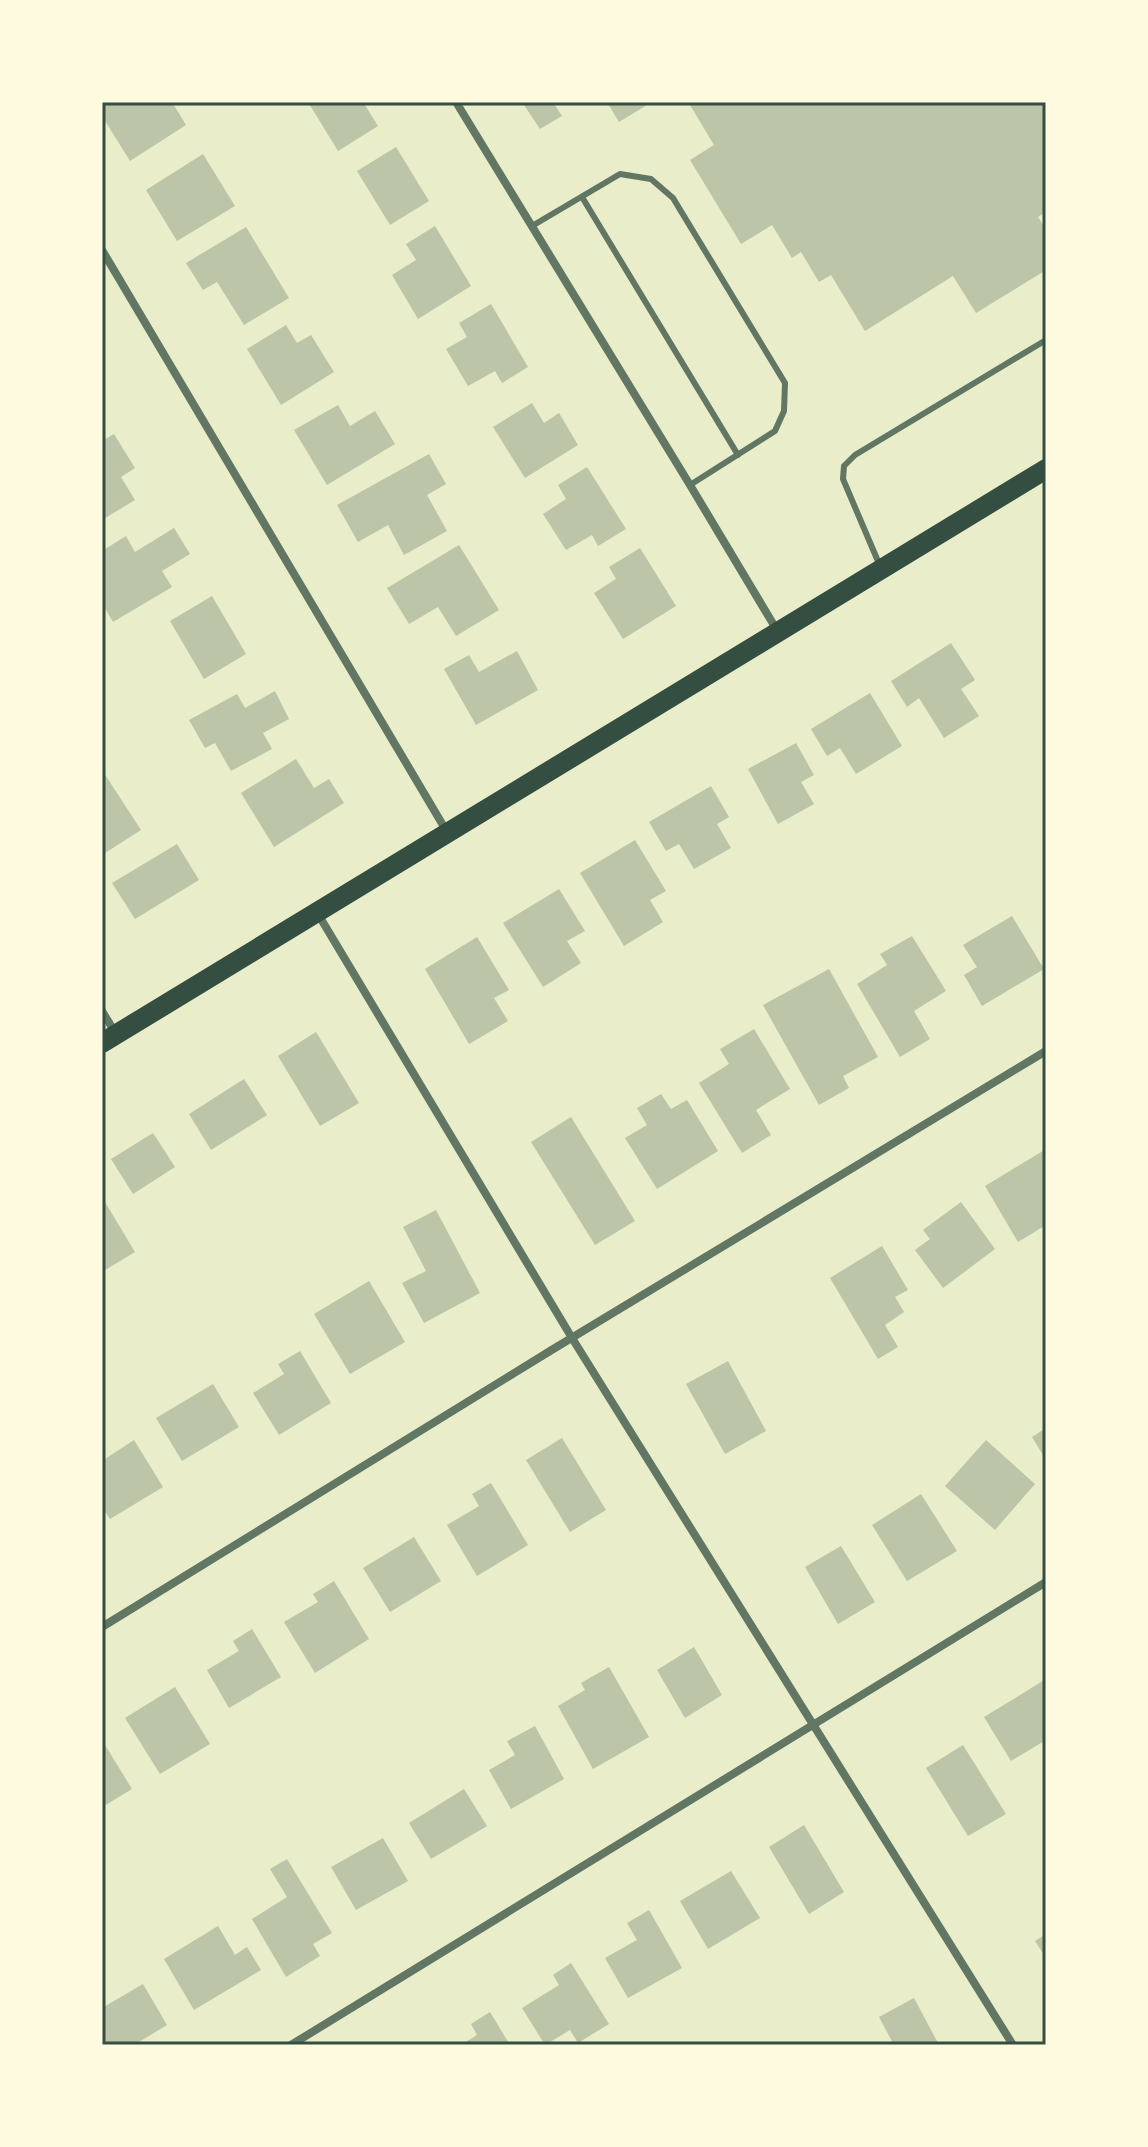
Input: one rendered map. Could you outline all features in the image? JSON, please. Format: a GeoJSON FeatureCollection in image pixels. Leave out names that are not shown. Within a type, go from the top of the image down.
{"type":"FeatureCollection","features":[{"type":"Feature","properties":{"kind":"main road"},"geometry":{"type":"LineString","coordinates":[[109,1039],[1046,469]]}},
{"type":"Feature","properties":{"kind":"street"},"geometry":{"type":"LineString","coordinates":[[456,102],[778,633]]}},
{"type":"Feature","properties":{"kind":"street"},"geometry":{"type":"LineString","coordinates":[[102,250],[448,833]]}},
{"type":"Feature","properties":{"kind":"street"},"geometry":{"type":"LineString","coordinates":[[317,913],[572,1338],[1013,2045]]}},
{"type":"Feature","properties":{"kind":"street"},"geometry":{"type":"LineString","coordinates":[[102,1011],[109,1039]]}},
{"type":"Feature","properties":{"kind":"street"},"geometry":{"type":"LineString","coordinates":[[102,1627],[1046,1051]]}},
{"type":"Feature","properties":{"kind":"street"},"geometry":{"type":"LineString","coordinates":[[291,2045],[1046,1582]]}},
{"type":"Feature","properties":{"kind":"lane"},"geometry":{"type":"LineString","coordinates":[[532,226],[620,174],[651,179],[673,198],[785,383],[784,411],[775,431],[690,485]]}},
{"type":"Feature","properties":{"kind":"lane"},"geometry":{"type":"LineString","coordinates":[[582,197],[738,455]]}},
{"type":"Feature","properties":{"kind":"lane"},"geometry":{"type":"LineString","coordinates":[[881,570],[843,479],[844,466],[855,455],[1046,340]]}},
{"type":"Feature","properties":{"kind":"building"},"geometry":{"type":"Polygon","coordinates":[[[102,102],[172,102],[186,125],[130,161],[102,116],[102,102]]]}},
{"type":"Feature","properties":{"kind":"building"},"geometry":{"type":"Polygon","coordinates":[[[308,102],[363,102],[378,126],[338,151],[308,102]]]}},
{"type":"Feature","properties":{"kind":"building"},"geometry":{"type":"Polygon","coordinates":[[[522,102],[553,102],[562,116],[540,129],[522,102]]]}},
{"type":"Feature","properties":{"kind":"building"},"geometry":{"type":"Polygon","coordinates":[[[607,102],[652,102],[619,122],[607,102]]]}},
{"type":"Feature","properties":{"kind":"building"},"geometry":{"type":"Polygon","coordinates":[[[695,102],[1046,102],[1046,212],[1038,217],[1046,229],[1046,270],[976,313],[953,276],[865,331],[831,275],[819,282],[801,252],[792,258],[772,225],[741,244],[690,160],[714,145],[690,105],[695,102]]]}},
{"type":"Feature","properties":{"kind":"building"},"geometry":{"type":"Polygon","coordinates":[[[396,147],[429,201],[390,225],[357,171],[396,147]]]}},
{"type":"Feature","properties":{"kind":"building"},"geometry":{"type":"Polygon","coordinates":[[[203,154],[235,206],[177,241],[146,190],[203,154]]]}},
{"type":"Feature","properties":{"kind":"building"},"geometry":{"type":"Polygon","coordinates":[[[435,226],[471,286],[418,319],[392,275],[416,260],[406,244],[435,226]]]}},
{"type":"Feature","properties":{"kind":"building"},"geometry":{"type":"Polygon","coordinates":[[[246,227],[289,298],[244,325],[217,282],[203,290],[186,263],[246,227]]]}},
{"type":"Feature","properties":{"kind":"building"},"geometry":{"type":"Polygon","coordinates":[[[491,304],[528,367],[502,383],[495,371],[468,386],[446,349],[467,337],[459,323],[491,304]]]}},
{"type":"Feature","properties":{"kind":"building"},"geometry":{"type":"Polygon","coordinates":[[[286,325],[297,343],[311,335],[334,372],[281,405],[247,349],[286,325]]]}},
{"type":"Feature","properties":{"kind":"building"},"geometry":{"type":"Polygon","coordinates":[[[532,403],[544,423],[559,413],[578,445],[525,478],[493,427],[532,403]]]}},
{"type":"Feature","properties":{"kind":"building"},"geometry":{"type":"Polygon","coordinates":[[[338,405],[350,426],[375,411],[395,444],[327,485],[294,430],[338,405]]]}},
{"type":"Feature","properties":{"kind":"building"},"geometry":{"type":"Polygon","coordinates":[[[114,434],[135,468],[121,477],[135,500],[102,520],[102,441],[114,434]]]}},
{"type":"Feature","properties":{"kind":"building"},"geometry":{"type":"Polygon","coordinates":[[[429,454],[446,484],[427,495],[447,531],[404,555],[388,525],[358,542],[337,505],[429,454]]]}},
{"type":"Feature","properties":{"kind":"building"},"geometry":{"type":"Polygon","coordinates":[[[587,467],[626,529],[598,546],[592,535],[566,550],[543,514],[566,499],[558,485],[587,467]]]}},
{"type":"Feature","properties":{"kind":"building"},"geometry":{"type":"Polygon","coordinates":[[[174,528],[190,554],[162,571],[172,587],[113,622],[102,603],[102,551],[126,536],[135,552],[174,528]]]}},
{"type":"Feature","properties":{"kind":"building"},"geometry":{"type":"Polygon","coordinates":[[[459,545],[499,610],[456,636],[438,607],[409,624],[387,588],[459,545]]]}},
{"type":"Feature","properties":{"kind":"building"},"geometry":{"type":"Polygon","coordinates":[[[640,548],[676,606],[623,639],[594,593],[616,579],[609,567],[640,548]]]}},
{"type":"Feature","properties":{"kind":"building"},"geometry":{"type":"Polygon","coordinates":[[[212,596],[246,654],[204,679],[170,621],[212,596]]]}},
{"type":"Feature","properties":{"kind":"building"},"geometry":{"type":"Polygon","coordinates":[[[951,643],[975,680],[961,689],[979,716],[944,738],[919,698],[907,707],[891,681],[951,643]]]}},
{"type":"Feature","properties":{"kind":"building"},"geometry":{"type":"Polygon","coordinates":[[[517,651],[538,690],[476,725],[444,669],[469,655],[479,672],[517,651]]]}},
{"type":"Feature","properties":{"kind":"building"},"geometry":{"type":"Polygon","coordinates":[[[275,691],[289,719],[263,733],[272,749],[231,771],[215,743],[205,748],[189,720],[237,694],[245,708],[275,691]]]}},
{"type":"Feature","properties":{"kind":"building"},"geometry":{"type":"Polygon","coordinates":[[[870,693],[902,746],[856,774],[840,748],[827,756],[811,729],[870,693]]]}},
{"type":"Feature","properties":{"kind":"building"},"geometry":{"type":"Polygon","coordinates":[[[796,743],[814,775],[801,782],[814,804],[778,824],[748,769],[796,743]]]}},
{"type":"Feature","properties":{"kind":"building"},"geometry":{"type":"Polygon","coordinates":[[[296,759],[314,788],[329,779],[344,803],[274,847],[241,793],[296,759]]]}},
{"type":"Feature","properties":{"kind":"building"},"geometry":{"type":"Polygon","coordinates":[[[102,770],[141,830],[105,853],[102,849],[102,770]]]}},
{"type":"Feature","properties":{"kind":"building"},"geometry":{"type":"Polygon","coordinates":[[[711,786],[729,817],[717,824],[731,848],[694,869],[679,844],[666,851],[649,822],[711,786]]]}},
{"type":"Feature","properties":{"kind":"building"},"geometry":{"type":"Polygon","coordinates":[[[635,840],[666,891],[650,900],[663,922],[624,946],[580,873],[635,840]]]}},
{"type":"Feature","properties":{"kind":"building"},"geometry":{"type":"Polygon","coordinates":[[[177,844],[199,880],[135,919],[112,883],[177,844]]]}},
{"type":"Feature","properties":{"kind":"building"},"geometry":{"type":"Polygon","coordinates":[[[559,889],[585,931],[567,941],[581,963],[543,987],[503,923],[559,889]]]}},
{"type":"Feature","properties":{"kind":"building"},"geometry":{"type":"Polygon","coordinates":[[[1012,916],[1044,969],[982,1006],[964,975],[977,967],[963,945],[1012,916]]]}},
{"type":"Feature","properties":{"kind":"building"},"geometry":{"type":"Polygon","coordinates":[[[912,936],[946,991],[914,1011],[930,1039],[900,1057],[857,984],[887,965],[880,954],[912,936]]]}},
{"type":"Feature","properties":{"kind":"building"},"geometry":{"type":"Polygon","coordinates":[[[477,937],[509,990],[494,998],[508,1021],[469,1044],[425,969],[477,937]]]}},
{"type":"Feature","properties":{"kind":"building"},"geometry":{"type":"Polygon","coordinates":[[[829,969],[878,1057],[843,1076],[849,1088],[819,1105],[763,1005],[829,969]]]}},
{"type":"Feature","properties":{"kind":"building"},"geometry":{"type":"Polygon","coordinates":[[[754,1029],[790,1089],[756,1110],[771,1135],[742,1153],[699,1083],[729,1064],[720,1049],[754,1029]]]}},
{"type":"Feature","properties":{"kind":"building"},"geometry":{"type":"Polygon","coordinates":[[[316,1032],[359,1103],[320,1126],[278,1056],[316,1032]]]}},
{"type":"Feature","properties":{"kind":"building"},"geometry":{"type":"Polygon","coordinates":[[[244,1079],[267,1115],[211,1150],[189,1114],[244,1079]]]}},
{"type":"Feature","properties":{"kind":"building"},"geometry":{"type":"Polygon","coordinates":[[[661,1094],[671,1109],[687,1100],[718,1151],[657,1189],[625,1138],[647,1125],[637,1108],[661,1094]]]}},
{"type":"Feature","properties":{"kind":"building"},"geometry":{"type":"Polygon","coordinates":[[[571,1117],[635,1221],[595,1245],[531,1142],[571,1117]]]}},
{"type":"Feature","properties":{"kind":"building"},"geometry":{"type":"Polygon","coordinates":[[[153,1133],[175,1167],[133,1194],[111,1159],[153,1133]]]}},
{"type":"Feature","properties":{"kind":"building"},"geometry":{"type":"Polygon","coordinates":[[[1046,1149],[1046,1225],[1018,1242],[985,1186],[1046,1149]]]}},
{"type":"Feature","properties":{"kind":"building"},"geometry":{"type":"Polygon","coordinates":[[[102,1197],[135,1252],[102,1272],[102,1197]]]}},
{"type":"Feature","properties":{"kind":"building"},"geometry":{"type":"Polygon","coordinates":[[[961,1202],[995,1249],[943,1288],[915,1250],[930,1239],[923,1230],[961,1202]]]}},
{"type":"Feature","properties":{"kind":"building"},"geometry":{"type":"Polygon","coordinates":[[[436,1210],[480,1293],[424,1323],[402,1283],[426,1271],[403,1227],[436,1210]]]}},
{"type":"Feature","properties":{"kind":"building"},"geometry":{"type":"Polygon","coordinates":[[[882,1246],[908,1290],[895,1297],[904,1312],[885,1325],[898,1347],[878,1359],[830,1278],[882,1246]]]}},
{"type":"Feature","properties":{"kind":"building"},"geometry":{"type":"Polygon","coordinates":[[[369,1281],[405,1342],[350,1374],[314,1314],[369,1281]]]}},
{"type":"Feature","properties":{"kind":"building"},"geometry":{"type":"Polygon","coordinates":[[[300,1351],[331,1403],[279,1435],[253,1393],[284,1374],[278,1364],[300,1351]]]}},
{"type":"Feature","properties":{"kind":"building"},"geometry":{"type":"Polygon","coordinates":[[[728,1361],[766,1431],[725,1454],[686,1384],[728,1361]]]}},
{"type":"Feature","properties":{"kind":"building"},"geometry":{"type":"Polygon","coordinates":[[[213,1384],[239,1427],[182,1461],[156,1418],[213,1384]]]}},
{"type":"Feature","properties":{"kind":"building"},"geometry":{"type":"Polygon","coordinates":[[[1046,1428],[1046,1460],[1032,1437],[1046,1428]]]}},
{"type":"Feature","properties":{"kind":"building"},"geometry":{"type":"Polygon","coordinates":[[[562,1438],[606,1510],[570,1532],[526,1460],[562,1438]]]}},
{"type":"Feature","properties":{"kind":"building"},"geometry":{"type":"Polygon","coordinates":[[[134,1440],[163,1487],[110,1519],[102,1507],[102,1461],[134,1440]]]}},
{"type":"Feature","properties":{"kind":"building"},"geometry":{"type":"Polygon","coordinates":[[[986,1440],[1035,1484],[995,1530],[945,1486],[986,1440]]]}},
{"type":"Feature","properties":{"kind":"building"},"geometry":{"type":"Polygon","coordinates":[[[491,1483],[528,1545],[477,1576],[447,1525],[479,1506],[472,1494],[491,1483]]]}},
{"type":"Feature","properties":{"kind":"building"},"geometry":{"type":"Polygon","coordinates":[[[921,1494],[957,1551],[907,1581],[872,1525],[921,1494]]]}},
{"type":"Feature","properties":{"kind":"building"},"geometry":{"type":"Polygon","coordinates":[[[414,1537],[441,1581],[390,1612],[363,1568],[414,1537]]]}},
{"type":"Feature","properties":{"kind":"building"},"geometry":{"type":"Polygon","coordinates":[[[841,1546],[875,1602],[838,1624],[805,1567],[841,1546]]]}},
{"type":"Feature","properties":{"kind":"building"},"geometry":{"type":"Polygon","coordinates":[[[334,1581],[369,1639],[315,1673],[284,1622],[318,1602],[313,1594],[334,1581]]]}},
{"type":"Feature","properties":{"kind":"building"},"geometry":{"type":"Polygon","coordinates":[[[252,1629],[281,1677],[229,1708],[207,1670],[239,1651],[233,1641],[252,1629]]]}},
{"type":"Feature","properties":{"kind":"building"},"geometry":{"type":"Polygon","coordinates":[[[694,1647],[722,1695],[685,1718],[657,1670],[694,1647]]]}},
{"type":"Feature","properties":{"kind":"building"},"geometry":{"type":"Polygon","coordinates":[[[609,1667],[649,1737],[593,1769],[558,1706],[585,1690],[581,1683],[609,1667]]]}},
{"type":"Feature","properties":{"kind":"building"},"geometry":{"type":"Polygon","coordinates":[[[1046,1679],[1046,1740],[1011,1761],[984,1717],[1046,1679]]]}},
{"type":"Feature","properties":{"kind":"building"},"geometry":{"type":"Polygon","coordinates":[[[175,1687],[210,1744],[160,1774],[125,1718],[175,1687]]]}},
{"type":"Feature","properties":{"kind":"building"},"geometry":{"type":"Polygon","coordinates":[[[535,1726],[564,1779],[511,1809],[489,1770],[515,1755],[507,1741],[535,1726]]]}},
{"type":"Feature","properties":{"kind":"building"},"geometry":{"type":"Polygon","coordinates":[[[102,1740],[132,1789],[104,1806],[102,1803],[102,1740]]]}},
{"type":"Feature","properties":{"kind":"building"},"geometry":{"type":"Polygon","coordinates":[[[963,1745],[1006,1814],[968,1836],[926,1768],[963,1745]]]}},
{"type":"Feature","properties":{"kind":"building"},"geometry":{"type":"Polygon","coordinates":[[[464,1789],[487,1826],[431,1859],[409,1823],[464,1789]]]}},
{"type":"Feature","properties":{"kind":"building"},"geometry":{"type":"Polygon","coordinates":[[[804,1825],[844,1892],[809,1914],[769,1847],[804,1825]]]}},
{"type":"Feature","properties":{"kind":"building"},"geometry":{"type":"Polygon","coordinates":[[[383,1838],[408,1881],[356,1910],[331,1867],[383,1838]]]}},
{"type":"Feature","properties":{"kind":"building"},"geometry":{"type":"Polygon","coordinates":[[[287,1859],[332,1933],[313,1944],[320,1956],[286,1977],[252,1919],[287,1897],[270,1869],[287,1859]]]}},
{"type":"Feature","properties":{"kind":"building"},"geometry":{"type":"Polygon","coordinates":[[[731,1871],[760,1918],[708,1949],[680,1901],[731,1871]]]}},
{"type":"Feature","properties":{"kind":"building"},"geometry":{"type":"Polygon","coordinates":[[[649,1910],[682,1968],[628,1998],[605,1958],[637,1940],[627,1923],[649,1910]]]}},
{"type":"Feature","properties":{"kind":"building"},"geometry":{"type":"Polygon","coordinates":[[[218,1926],[235,1955],[247,1947],[261,1970],[194,2010],[164,1959],[218,1926]]]}},
{"type":"Feature","properties":{"kind":"building"},"geometry":{"type":"Polygon","coordinates":[[[1046,1934],[1046,1958],[1035,1941],[1046,1934]]]}},
{"type":"Feature","properties":{"kind":"building"},"geometry":{"type":"Polygon","coordinates":[[[571,1963],[609,2024],[578,2043],[570,2030],[545,2045],[522,2008],[559,1985],[553,1975],[571,1963]]]}},
{"type":"Feature","properties":{"kind":"building"},"geometry":{"type":"Polygon","coordinates":[[[143,1984],[167,2025],[134,2045],[108,2045],[102,2035],[102,2008],[143,1984]]]}},
{"type":"Feature","properties":{"kind":"building"},"geometry":{"type":"Polygon","coordinates":[[[914,1998],[939,2045],[894,2045],[879,2017],[914,1998]]]}},
{"type":"Feature","properties":{"kind":"building"},"geometry":{"type":"Polygon","coordinates":[[[490,2012],[510,2045],[461,2045],[477,2035],[471,2024],[490,2012]]]}}]}
